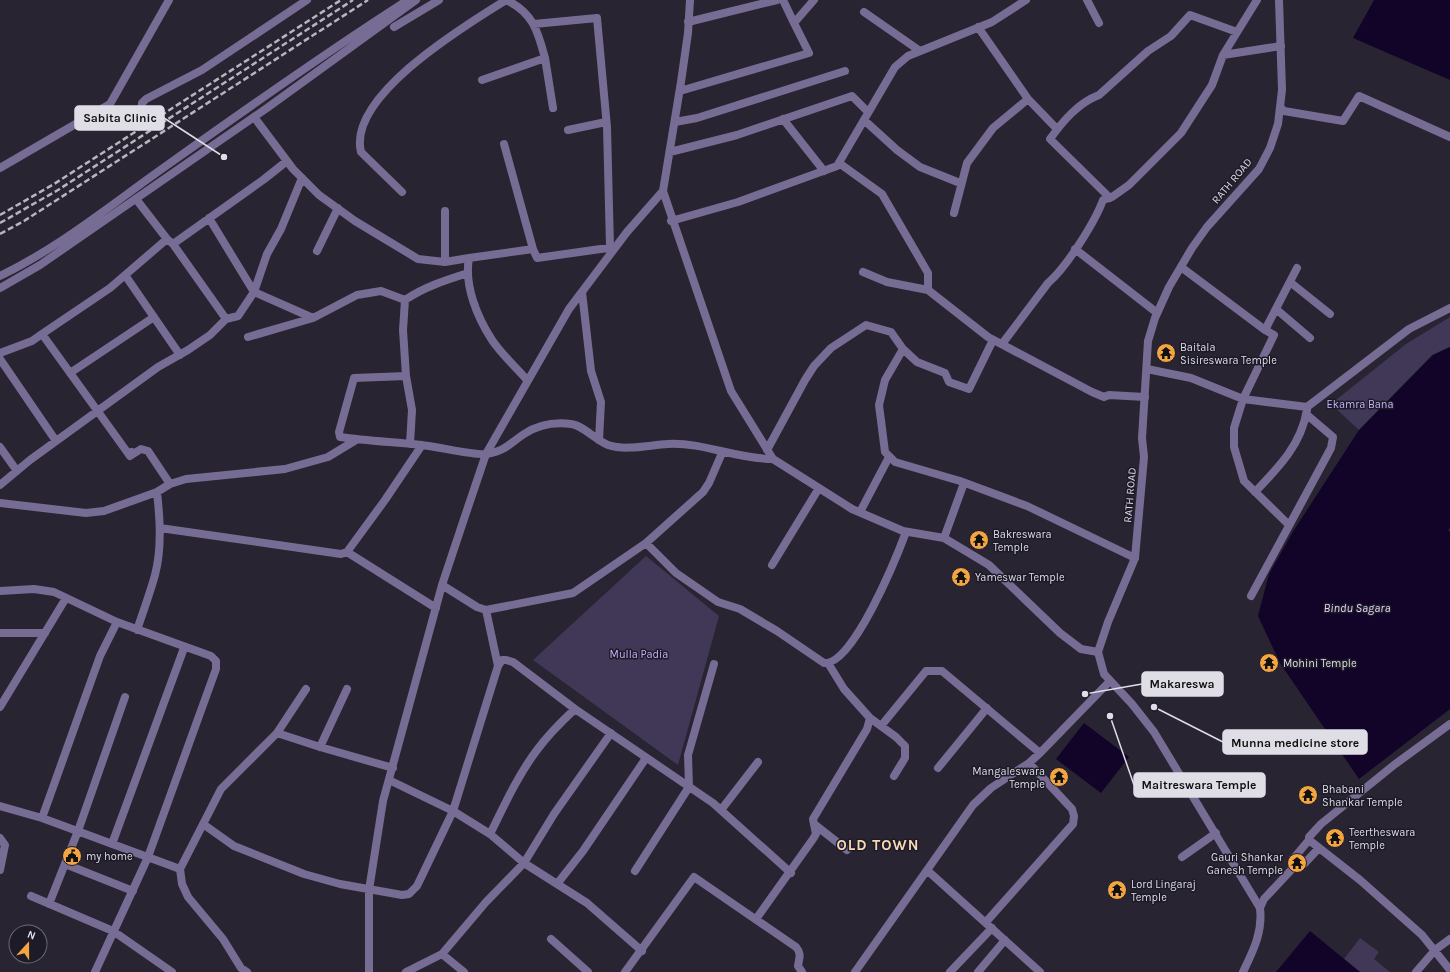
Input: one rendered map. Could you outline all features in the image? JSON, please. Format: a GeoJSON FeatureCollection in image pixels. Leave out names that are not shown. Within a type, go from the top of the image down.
{"type":"FeatureCollection","features":[{"type":"Feature","properties":{"kind":"street"},"geometry":{"type":"LineString","coordinates":[[0,168],[110,104],[169,0]]}},
{"type":"Feature","properties":{"kind":"street"},"geometry":{"type":"LineString","coordinates":[[141,111],[142,103],[146,99],[202,70],[307,0]]}},
{"type":"Feature","properties":{"kind":"street"},"geometry":{"type":"LineString","coordinates":[[0,276],[22,265],[64,239],[248,107],[408,0]]}},
{"type":"Feature","properties":{"kind":"street"},"geometry":{"type":"LineString","coordinates":[[0,288],[40,265],[136,199],[254,117],[416,0]]}},
{"type":"Feature","properties":{"kind":"street"},"geometry":{"type":"LineString","coordinates":[[394,26],[439,0]]}},
{"type":"Feature","properties":{"kind":"street"},"geometry":{"type":"LineString","coordinates":[[402,192],[361,152],[359,144],[369,111],[407,70],[445,38],[506,0],[520,6],[538,30],[552,108]]}},
{"type":"Feature","properties":{"kind":"street"},"geometry":{"type":"LineString","coordinates":[[690,0],[680,91],[662,191],[671,222],[730,390],[772,459],[860,512],[906,532],[944,538],[989,565],[1065,637],[1081,649],[1098,652],[1104,674],[1132,704],[1154,732],[1260,908],[1261,919],[1258,937],[1243,972]]}},
{"type":"Feature","properties":{"kind":"street"},"geometry":{"type":"LineString","coordinates":[[688,22],[777,0]]}},
{"type":"Feature","properties":{"kind":"street"},"geometry":{"type":"LineString","coordinates":[[680,91],[809,53],[783,0]]}},
{"type":"Feature","properties":{"kind":"street"},"geometry":{"type":"LineString","coordinates":[[794,23],[814,0]]}},
{"type":"Feature","properties":{"kind":"street"},"geometry":{"type":"LineString","coordinates":[[671,222],[738,202],[838,166],[895,67],[908,56],[992,22],[1026,0]]}},
{"type":"Feature","properties":{"kind":"street"},"geometry":{"type":"LineString","coordinates":[[1087,0],[1099,23]]}},
{"type":"Feature","properties":{"kind":"street"},"geometry":{"type":"LineString","coordinates":[[1002,344],[1048,283],[1057,275],[1094,220],[1103,200],[1110,198],[1129,185],[1181,133],[1212,85],[1223,55],[1257,0]]}},
{"type":"Feature","properties":{"kind":"street","name":"RATH ROAD"},"geometry":{"type":"LineString","coordinates":[[1098,652],[1108,622],[1135,558],[1144,457],[1142,438],[1148,341],[1156,312],[1181,267],[1207,227],[1259,169],[1270,148],[1278,124],[1281,108],[1279,0]]}},
{"type":"Feature","properties":{"kind":"street"},"geometry":{"type":"LineString","coordinates":[[864,12],[920,51]]}},
{"type":"Feature","properties":{"kind":"street"},"geometry":{"type":"LineString","coordinates":[[1110,198],[1050,139],[1057,129],[1067,116],[1092,98],[1099,95],[1148,51],[1171,36],[1190,15],[1237,32]]}},
{"type":"Feature","properties":{"kind":"street"},"geometry":{"type":"LineString","coordinates":[[534,24],[597,18],[606,122],[613,247]]}},
{"type":"Feature","properties":{"kind":"street"},"geometry":{"type":"LineString","coordinates":[[978,28],[1028,99],[1057,129]]}},
{"type":"Feature","properties":{"kind":"street"},"geometry":{"type":"LineString","coordinates":[[1223,55],[1281,46]]}},
{"type":"Feature","properties":{"kind":"street"},"geometry":{"type":"LineString","coordinates":[[482,80],[544,58]]}},
{"type":"Feature","properties":{"kind":"street"},"geometry":{"type":"LineString","coordinates":[[675,122],[697,118],[845,71]]}},
{"type":"Feature","properties":{"kind":"street"},"geometry":{"type":"LineString","coordinates":[[670,152],[737,134],[852,96],[868,112]]}},
{"type":"Feature","properties":{"kind":"street"},"geometry":{"type":"LineString","coordinates":[[1281,108],[1284,111],[1343,121],[1359,96],[1450,137]]}},
{"type":"Feature","properties":{"kind":"street"},"geometry":{"type":"LineString","coordinates":[[954,213],[960,183],[967,163],[993,128],[1028,99]]}},
{"type":"Feature","properties":{"kind":"street"},"geometry":{"type":"LineString","coordinates":[[254,117],[287,161],[319,195],[355,221],[418,259],[445,262],[533,249]]}},
{"type":"Feature","properties":{"kind":"street"},"geometry":{"type":"LineString","coordinates":[[783,119],[824,171]]}},
{"type":"Feature","properties":{"kind":"street"},"geometry":{"type":"LineString","coordinates":[[864,120],[897,150],[920,167],[960,183]]}},
{"type":"Feature","properties":{"kind":"street"},"geometry":{"type":"LineString","coordinates":[[568,130],[606,122]]}},
{"type":"Feature","properties":{"kind":"street"},"geometry":{"type":"LineString","coordinates":[[504,144],[533,249],[537,258],[613,247]]}},
{"type":"Feature","properties":{"kind":"street"},"geometry":{"type":"LineString","coordinates":[[0,353],[32,341],[110,288],[125,274],[170,242],[209,218],[287,161]]}},
{"type":"Feature","properties":{"kind":"street"},"geometry":{"type":"LineString","coordinates":[[839,163],[882,194],[928,273],[928,290]]}},
{"type":"Feature","properties":{"kind":"street"},"geometry":{"type":"LineString","coordinates":[[0,485],[56,441],[158,367],[180,355],[210,334],[226,320],[238,316],[254,292],[267,254],[281,229],[302,178]]}},
{"type":"Feature","properties":{"kind":"street"},"geometry":{"type":"LineString","coordinates":[[369,972],[369,890],[379,825],[389,780],[442,585],[486,454],[569,309],[613,247],[662,191]]}},
{"type":"Feature","properties":{"kind":"street"},"geometry":{"type":"LineString","coordinates":[[136,199],[170,242],[226,320]]}},
{"type":"Feature","properties":{"kind":"street"},"geometry":{"type":"LineString","coordinates":[[317,251],[338,208]]}},
{"type":"Feature","properties":{"kind":"street"},"geometry":{"type":"LineString","coordinates":[[445,211],[445,262]]}},
{"type":"Feature","properties":{"kind":"street"},"geometry":{"type":"LineString","coordinates":[[209,218],[254,292],[313,318]]}},
{"type":"Feature","properties":{"kind":"street"},"geometry":{"type":"LineString","coordinates":[[1075,249],[1156,312]]}},
{"type":"Feature","properties":{"kind":"street"},"geometry":{"type":"LineString","coordinates":[[470,258],[468,273],[471,295],[492,340],[527,380]]}},
{"type":"Feature","properties":{"kind":"street"},"geometry":{"type":"LineString","coordinates":[[1181,267],[1265,330],[1274,335],[1243,399],[1234,428],[1234,447],[1244,481],[1289,525]]}},
{"type":"Feature","properties":{"kind":"street"},"geometry":{"type":"LineString","coordinates":[[1265,330],[1297,268]]}},
{"type":"Feature","properties":{"kind":"street"},"geometry":{"type":"LineString","coordinates":[[863,272],[887,282],[928,290],[993,340],[1064,378],[1104,397],[1109,395],[1145,398]]}},
{"type":"Feature","properties":{"kind":"street"},"geometry":{"type":"LineString","coordinates":[[405,300],[416,292],[468,273]]}},
{"type":"Feature","properties":{"kind":"street"},"geometry":{"type":"LineString","coordinates":[[125,274],[180,355]]}},
{"type":"Feature","properties":{"kind":"street"},"geometry":{"type":"LineString","coordinates":[[1290,282],[1330,314]]}},
{"type":"Feature","properties":{"kind":"street"},"geometry":{"type":"LineString","coordinates":[[248,337],[313,318],[357,295],[381,291],[405,300]]}},
{"type":"Feature","properties":{"kind":"street"},"geometry":{"type":"LineString","coordinates":[[582,292],[591,371],[601,402],[599,440]]}},
{"type":"Feature","properties":{"kind":"street"},"geometry":{"type":"LineString","coordinates":[[405,300],[403,330],[406,376],[412,410],[410,444]]}},
{"type":"Feature","properties":{"kind":"street"},"geometry":{"type":"LineString","coordinates":[[1255,492],[1292,451],[1299,437],[1307,411],[1409,328],[1450,308]]}},
{"type":"Feature","properties":{"kind":"street"},"geometry":{"type":"LineString","coordinates":[[1276,309],[1310,338]]}},
{"type":"Feature","properties":{"kind":"street"},"geometry":{"type":"LineString","coordinates":[[70,373],[154,317]]}},
{"type":"Feature","properties":{"kind":"street"},"geometry":{"type":"LineString","coordinates":[[767,450],[805,380],[831,348],[866,325],[891,332],[903,349],[917,362],[946,373],[949,382],[969,389],[993,340]]}},
{"type":"Feature","properties":{"kind":"street"},"geometry":{"type":"LineString","coordinates":[[42,334],[131,454],[141,450],[148,451],[170,484]]}},
{"type":"Feature","properties":{"kind":"street"},"geometry":{"type":"LineString","coordinates":[[903,349],[885,380],[879,405],[885,452],[895,462],[964,483],[1027,506],[1135,558]]}},
{"type":"Feature","properties":{"kind":"street"},"geometry":{"type":"LineString","coordinates":[[0,358],[56,441]]}},
{"type":"Feature","properties":{"kind":"street"},"geometry":{"type":"LineString","coordinates":[[1147,369],[1192,378],[1243,399],[1307,411],[1329,432],[1333,441],[1251,596]]}},
{"type":"Feature","properties":{"kind":"street"},"geometry":{"type":"LineString","coordinates":[[406,376],[354,378],[339,432],[340,437],[356,440],[422,445],[486,454],[509,447],[524,434],[541,426],[573,424],[608,445],[622,447],[689,444],[722,453],[757,459],[772,459]]}},
{"type":"Feature","properties":{"kind":"street"},"geometry":{"type":"LineString","coordinates":[[0,503],[86,513],[104,511],[157,492],[170,484],[186,479],[285,469],[328,457],[356,440]]}},
{"type":"Feature","properties":{"kind":"street"},"geometry":{"type":"LineString","coordinates":[[160,528],[341,554],[347,552],[385,500],[422,445]]}},
{"type":"Feature","properties":{"kind":"street"},"geometry":{"type":"LineString","coordinates":[[0,447],[17,471]]}},
{"type":"Feature","properties":{"kind":"street"},"geometry":{"type":"LineString","coordinates":[[442,585],[477,607],[486,610],[573,593],[646,543],[703,492],[710,483],[722,453]]}},
{"type":"Feature","properties":{"kind":"street"},"geometry":{"type":"LineString","coordinates":[[860,512],[890,456]]}},
{"type":"Feature","properties":{"kind":"street"},"geometry":{"type":"LineString","coordinates":[[944,538],[964,483]]}},
{"type":"Feature","properties":{"kind":"street"},"geometry":{"type":"LineString","coordinates":[[772,565],[819,488]]}},
{"type":"Feature","properties":{"kind":"street"},"geometry":{"type":"LineString","coordinates":[[137,630],[155,574],[159,550],[160,528],[157,492]]}},
{"type":"Feature","properties":{"kind":"street"},"geometry":{"type":"LineString","coordinates":[[646,543],[676,573],[718,602],[740,609],[777,631],[824,663],[828,663],[834,660],[844,650],[867,618],[893,569],[906,532]]}},
{"type":"Feature","properties":{"kind":"street"},"geometry":{"type":"LineString","coordinates":[[347,552],[436,608]]}},
{"type":"Feature","properties":{"kind":"street"},"geometry":{"type":"LineString","coordinates":[[0,591],[44,589],[117,622],[184,648],[211,656],[216,661],[216,669],[148,857],[95,972]]}},
{"type":"Feature","properties":{"kind":"street"},"geometry":{"type":"LineString","coordinates":[[0,707],[66,598]]}},
{"type":"Feature","properties":{"kind":"street"},"geometry":{"type":"LineString","coordinates":[[486,610],[498,666]]}},
{"type":"Feature","properties":{"kind":"street"},"geometry":{"type":"LineString","coordinates":[[42,818],[100,656],[117,622]]}},
{"type":"Feature","properties":{"kind":"street"},"geometry":{"type":"LineString","coordinates":[[0,633],[45,633]]}},
{"type":"Feature","properties":{"kind":"street"},"geometry":{"type":"LineString","coordinates":[[112,844],[184,648]]}},
{"type":"Feature","properties":{"kind":"street"},"geometry":{"type":"LineString","coordinates":[[202,824],[234,846],[304,874],[369,890],[402,895],[409,894],[414,891],[452,811],[498,666],[502,660],[506,660],[513,662],[575,709],[721,810],[790,873]]}},
{"type":"Feature","properties":{"kind":"street"},"geometry":{"type":"LineString","coordinates":[[828,663],[844,689],[870,718],[905,746],[905,758],[894,776]]}},
{"type":"Feature","properties":{"kind":"street"},"geometry":{"type":"LineString","coordinates":[[635,871],[689,787],[688,754],[714,664]]}},
{"type":"Feature","properties":{"kind":"street"},"geometry":{"type":"LineString","coordinates":[[881,726],[926,671],[942,671],[1040,753]]}},
{"type":"Feature","properties":{"kind":"street"},"geometry":{"type":"LineString","coordinates":[[855,972],[928,871],[973,805],[991,788],[1040,753],[1110,681]]}},
{"type":"Feature","properties":{"kind":"street"},"geometry":{"type":"LineString","coordinates":[[242,971],[223,939],[188,897],[182,884],[180,869],[221,789],[277,733],[306,689]]}},
{"type":"Feature","properties":{"kind":"street"},"geometry":{"type":"LineString","coordinates":[[320,747],[346,689]]}},
{"type":"Feature","properties":{"kind":"street"},"geometry":{"type":"LineString","coordinates":[[50,904],[78,831],[125,697]]}},
{"type":"Feature","properties":{"kind":"street"},"geometry":{"type":"LineString","coordinates":[[938,768],[987,708]]}},
{"type":"Feature","properties":{"kind":"street"},"geometry":{"type":"LineString","coordinates":[[490,834],[510,794],[536,751],[551,732],[575,709]]}},
{"type":"Feature","properties":{"kind":"street"},"geometry":{"type":"LineString","coordinates":[[756,919],[790,873],[816,834],[813,824],[815,815],[868,729],[870,718]]}},
{"type":"Feature","properties":{"kind":"street"},"geometry":{"type":"LineString","coordinates":[[1293,868],[1293,859],[1309,840],[1311,832],[1394,765],[1450,724]]}},
{"type":"Feature","properties":{"kind":"street"},"geometry":{"type":"LineString","coordinates":[[277,733],[393,768]]}},
{"type":"Feature","properties":{"kind":"street"},"geometry":{"type":"LineString","coordinates":[[406,972],[442,954],[486,902],[524,863],[554,814],[611,733]]}},
{"type":"Feature","properties":{"kind":"street"},"geometry":{"type":"LineString","coordinates":[[557,884],[583,851],[646,758]]}},
{"type":"Feature","properties":{"kind":"street"},"geometry":{"type":"LineString","coordinates":[[721,810],[758,762]]}},
{"type":"Feature","properties":{"kind":"street"},"geometry":{"type":"LineString","coordinates":[[950,972],[1073,824],[1074,816],[1072,809],[1028,763]]}},
{"type":"Feature","properties":{"kind":"street"},"geometry":{"type":"LineString","coordinates":[[389,780],[452,811],[490,834],[524,863],[587,903],[642,951]]}},
{"type":"Feature","properties":{"kind":"street"},"geometry":{"type":"LineString","coordinates":[[0,806],[42,818],[180,869]]}},
{"type":"Feature","properties":{"kind":"street"},"geometry":{"type":"LineString","coordinates":[[813,824],[847,850]]}},
{"type":"Feature","properties":{"kind":"street"},"geometry":{"type":"LineString","coordinates":[[1182,857],[1216,833]]}},
{"type":"Feature","properties":{"kind":"street"},"geometry":{"type":"LineString","coordinates":[[0,838],[5,845],[0,870]]}},
{"type":"Feature","properties":{"kind":"street"},"geometry":{"type":"LineString","coordinates":[[1309,840],[1360,880],[1422,934],[1450,970]]}},
{"type":"Feature","properties":{"kind":"street"},"geometry":{"type":"LineString","coordinates":[[1260,908],[1264,899],[1293,868],[1304,864],[1319,848]]}},
{"type":"Feature","properties":{"kind":"street"},"geometry":{"type":"LineString","coordinates":[[65,864],[133,891]]}},
{"type":"Feature","properties":{"kind":"street"},"geometry":{"type":"LineString","coordinates":[[928,871],[1040,972]]}},
{"type":"Feature","properties":{"kind":"street"},"geometry":{"type":"LineString","coordinates":[[625,972],[642,951],[694,877],[796,947],[800,956],[798,966],[802,972]]}},
{"type":"Feature","properties":{"kind":"street"},"geometry":{"type":"LineString","coordinates":[[31,896],[113,931],[172,972]]}},
{"type":"Feature","properties":{"kind":"street"},"geometry":{"type":"LineString","coordinates":[[551,939],[588,972]]}},
{"type":"Feature","properties":{"kind":"street"},"geometry":{"type":"LineString","coordinates":[[1416,972],[1435,950],[1450,939]]}},
{"type":"Feature","properties":{"kind":"street"},"geometry":{"type":"LineString","coordinates":[[978,972],[1005,940]]}},
{"type":"Feature","properties":{"kind":"street"},"geometry":{"type":"LineString","coordinates":[[442,954],[464,972]]}},
{"type":"Feature","properties":{"kind":"green space","name":"Ekamra Bana"},"geometry":{"type":"Polygon","coordinates":[[[1450,317],[1450,347],[1432,355],[1359,430],[1331,404],[1406,344],[1450,317]]]}},
{"type":"Feature","properties":{"kind":"green space","name":"Mulla Padia"},"geometry":{"type":"Polygon","coordinates":[[[646,556],[719,616],[678,765],[533,660],[646,556]]]}},
{"type":"Feature","properties":{"kind":"green space"},"geometry":{"type":"Polygon","coordinates":[[[1360,938],[1379,952],[1374,959],[1390,972],[1360,972],[1344,959],[1360,938]]]}},
{"type":"Feature","properties":{"kind":"water"},"geometry":{"type":"Polygon","coordinates":[[[1374,0],[1450,0],[1450,80],[1353,38],[1374,0]]]}},
{"type":"Feature","properties":{"kind":"water","name":"Bindu Sagara"},"geometry":{"type":"Polygon","coordinates":[[[1450,347],[1450,528],[1448,530],[1450,532],[1450,709],[1359,779],[1280,663],[1258,616],[1269,574],[1294,530],[1359,430],[1433,355],[1450,347]]]}},
{"type":"Feature","properties":{"kind":"water"},"geometry":{"type":"Polygon","coordinates":[[[1084,723],[1129,757],[1101,793],[1056,759],[1084,723]]]}},
{"type":"Feature","properties":{"kind":"water"},"geometry":{"type":"Polygon","coordinates":[[[1310,931],[1360,972],[1276,972],[1310,931]]]}},
{"type":"Feature","properties":{"kind":"railway"},"geometry":{"type":"LineString","coordinates":[[0,215],[54,184],[341,0]]}},
{"type":"Feature","properties":{"kind":"railway"},"geometry":{"type":"LineString","coordinates":[[0,223],[58,190],[353,0]]}},
{"type":"Feature","properties":{"kind":"railway"},"geometry":{"type":"LineString","coordinates":[[0,234],[24,221],[368,0]]}},
{"type":"Feature","properties":{"kind":"place","name":"Sabita Clinic"},"geometry":{"type":"Point","coordinates":[224,157]}},
{"type":"Feature","properties":{"kind":"place","name":"Baitala Sisireswara Temple"},"geometry":{"type":"Point","coordinates":[1166,353]}},
{"type":"Feature","properties":{"kind":"place","name":"Bakreswara Temple"},"geometry":{"type":"Point","coordinates":[979,540]}},
{"type":"Feature","properties":{"kind":"place","name":"Yameswar Temple"},"geometry":{"type":"Point","coordinates":[961,577]}},
{"type":"Feature","properties":{"kind":"place","name":"Mohini Temple"},"geometry":{"type":"Point","coordinates":[1269,663]}},
{"type":"Feature","properties":{"kind":"place","name":"Makareswa"},"geometry":{"type":"Point","coordinates":[1085,694]}},
{"type":"Feature","properties":{"kind":"place","name":"Munna medicine store"},"geometry":{"type":"Point","coordinates":[1154,707]}},
{"type":"Feature","properties":{"kind":"place","name":"Maitreswara Temple"},"geometry":{"type":"Point","coordinates":[1110,716]}},
{"type":"Feature","properties":{"kind":"place","name":"Mangaleswara Temple"},"geometry":{"type":"Point","coordinates":[1059,777]}},
{"type":"Feature","properties":{"kind":"place","name":"Bhabani Shankar Temple"},"geometry":{"type":"Point","coordinates":[1308,795]}},
{"type":"Feature","properties":{"kind":"place","name":"Teertheswara Temple"},"geometry":{"type":"Point","coordinates":[1335,838]}},
{"type":"Feature","properties":{"kind":"place","name":"my home"},"geometry":{"type":"Point","coordinates":[72,856]}},
{"type":"Feature","properties":{"kind":"place","name":"Gauri Shankar Ganesh Temple"},"geometry":{"type":"Point","coordinates":[1297,863]}},
{"type":"Feature","properties":{"kind":"place","name":"Lord Lingaraj Temple"},"geometry":{"type":"Point","coordinates":[1117,890]}},
{"type":"Feature","properties":{"kind":"district","name":"OLD TOWN"},"geometry":{"type":"Point","coordinates":[878,845]}}]}
